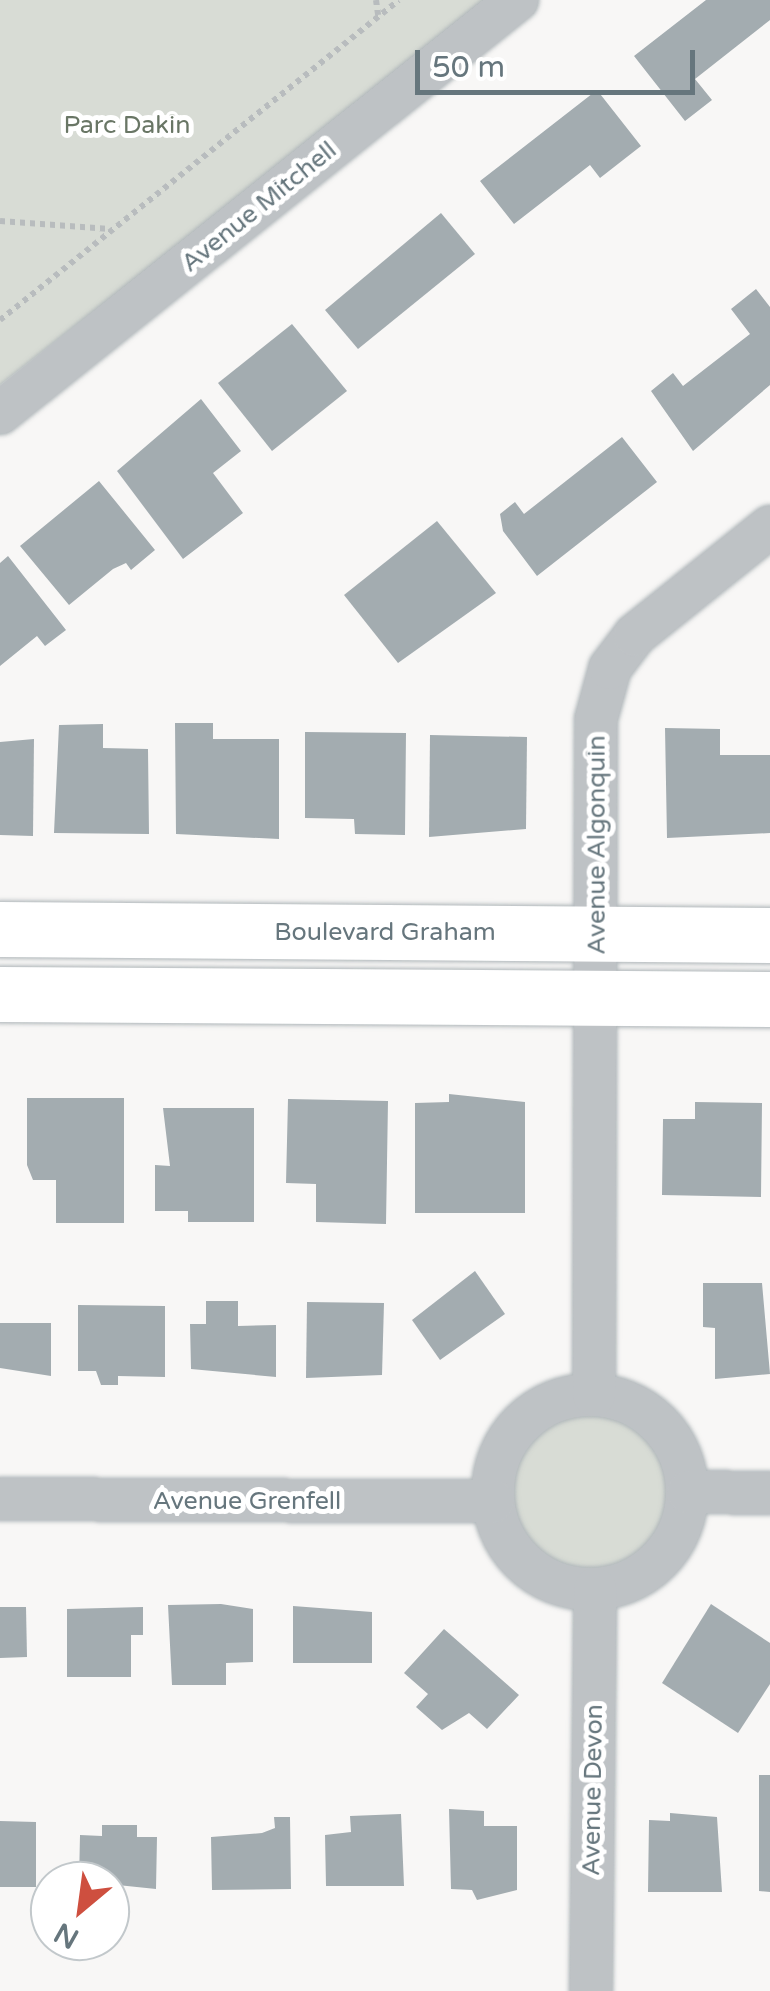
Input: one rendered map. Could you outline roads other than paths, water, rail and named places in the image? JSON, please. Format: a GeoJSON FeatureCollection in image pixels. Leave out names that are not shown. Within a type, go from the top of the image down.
{"type":"FeatureCollection","features":[{"type":"Feature","properties":{"kind":"street","name":"Avenue Mitchell"},"geometry":{"type":"LineString","coordinates":[[0,413],[517,0]]}},
{"type":"Feature","properties":{"kind":"street","name":"Avenue Algonquin"},"geometry":{"type":"LineString","coordinates":[[598,998],[596,719],[610,668],[635,634],[770,527]]}},
{"type":"Feature","properties":{"kind":"street","name":"Boulevard Graham"},"geometry":{"type":"LineString","coordinates":[[0,930],[770,935]]}},
{"type":"Feature","properties":{"kind":"street"},"geometry":{"type":"LineString","coordinates":[[0,994],[770,998]]}},
{"type":"Feature","properties":{"kind":"street"},"geometry":{"type":"LineString","coordinates":[[594,1395],[598,998]]}},
{"type":"Feature","properties":{"kind":"street"},"geometry":{"type":"LineString","coordinates":[[594,1395],[654,1418],[679,1450],[688,1492],[683,1522],[654,1566],[595,1589],[550,1580],[527,1566],[509,1546],[494,1502],[498,1461],[521,1424],[552,1402],[594,1395]]}},
{"type":"Feature","properties":{"kind":"street"},"geometry":{"type":"LineString","coordinates":[[688,1492],[770,1493]]}},
{"type":"Feature","properties":{"kind":"street","name":"Avenue Grenfell"},"geometry":{"type":"LineString","coordinates":[[0,1499],[494,1502]]}},
{"type":"Feature","properties":{"kind":"street","name":"Avenue Devon"},"geometry":{"type":"LineString","coordinates":[[591,1991],[595,1589]]}},
{"type":"Feature","properties":{"kind":"park label","name":"Parc Dakin"},"geometry":{"type":"Point","coordinates":[127,125]}}]}
